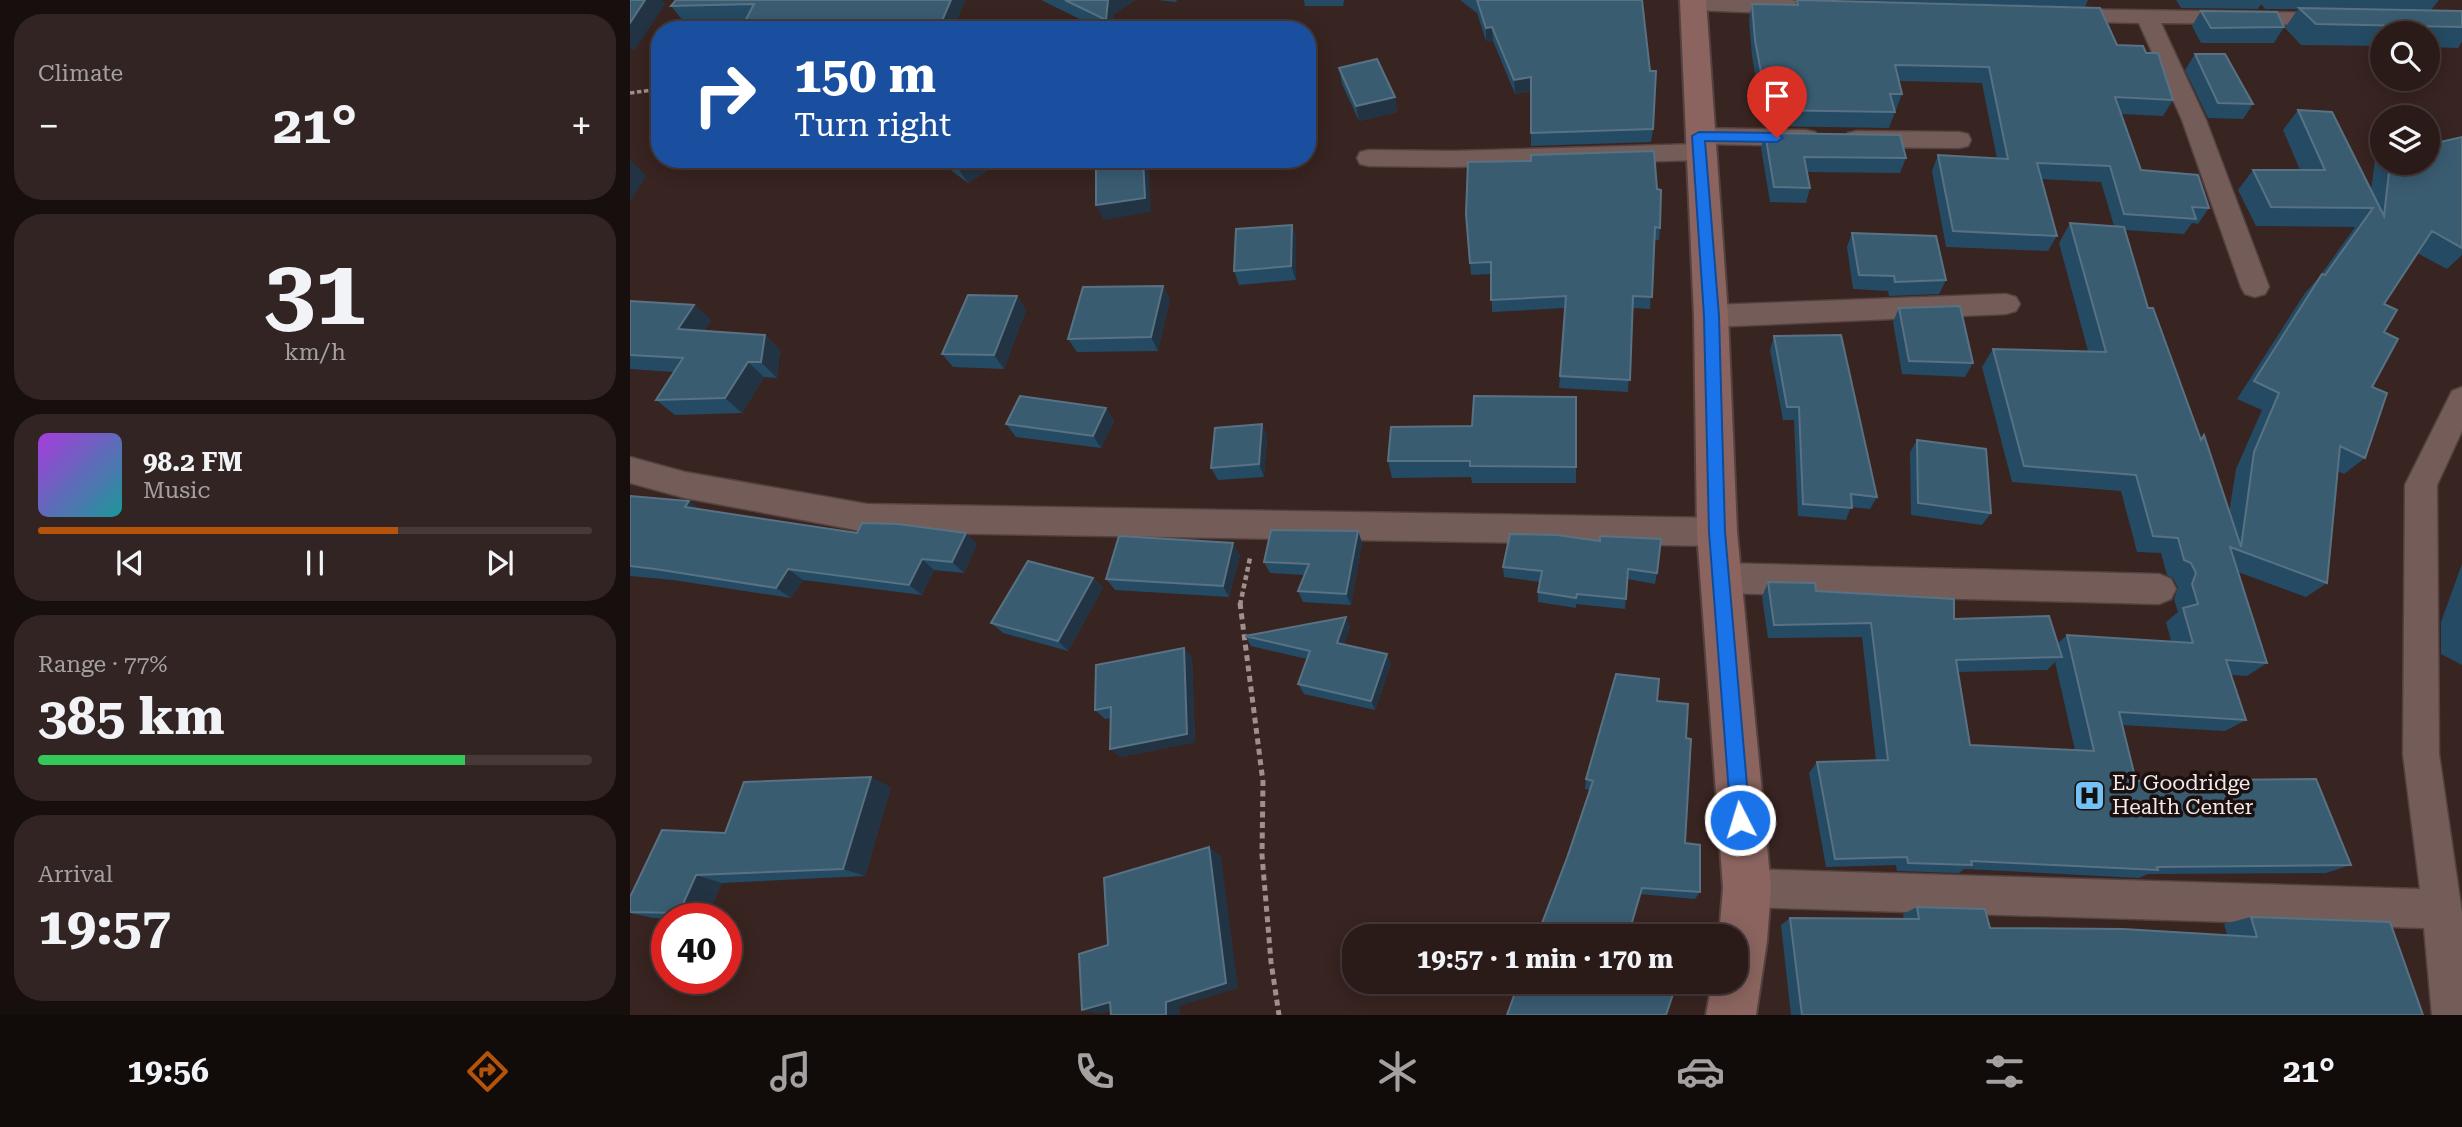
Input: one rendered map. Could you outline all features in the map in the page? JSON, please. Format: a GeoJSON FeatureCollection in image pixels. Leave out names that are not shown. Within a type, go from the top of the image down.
{"type":"FeatureCollection","features":[{"type":"Feature","properties":{"kind":"street"},"geometry":{"type":"LineString","coordinates":[[1731,1015],[1747,888],[1717,532],[1712,316],[1693,1],[1811,8]]}},
{"type":"Feature","properties":{"kind":"street"},"geometry":{"type":"LineString","coordinates":[[2038,16],[2147,17],[2289,8],[2359,19]]}},
{"type":"Feature","properties":{"kind":"street"},"geometry":{"type":"LineString","coordinates":[[2147,17],[2194,120],[2255,287]]}},
{"type":"Feature","properties":{"kind":"street"},"geometry":{"type":"LineString","coordinates":[[1369,158],[1453,159],[1700,144],[1959,140]]}},
{"type":"Feature","properties":{"kind":"street"},"geometry":{"type":"LineString","coordinates":[[1712,316],[2006,304]]}},
{"type":"Feature","properties":{"kind":"street"},"geometry":{"type":"LineString","coordinates":[[2453,1015],[2421,754],[2421,485],[2462,399]]}},
{"type":"Feature","properties":{"kind":"street"},"geometry":{"type":"LineString","coordinates":[[630,470],[685,485],[867,518],[1717,532]]}},
{"type":"Feature","properties":{"kind":"street"},"geometry":{"type":"LineString","coordinates":[[1720,578],[2159,589]]}},
{"type":"Feature","properties":{"kind":"street"},"geometry":{"type":"LineString","coordinates":[[1747,888],[2442,909]]}},
{"type":"Feature","properties":{"kind":"path"},"geometry":{"type":"LineString","coordinates":[[630,93],[651,90]]}},
{"type":"Feature","properties":{"kind":"path"},"geometry":{"type":"LineString","coordinates":[[1279,1015],[1271,962],[1262,855],[1263,782],[1240,599],[1251,551],[1281,524]]}},
{"type":"Feature","properties":{"kind":"building"},"geometry":{"type":"Polygon","coordinates":[[[630,0],[645,0],[630,23],[630,0]]]}},
{"type":"Feature","properties":{"kind":"building"},"geometry":{"type":"Polygon","coordinates":[[[676,0],[951,0],[942,21],[745,21],[754,4],[671,6],[676,0]]]}},
{"type":"Feature","properties":{"kind":"building"},"geometry":{"type":"Polygon","coordinates":[[[1065,0],[1108,0],[1106,20],[1065,0]]]}},
{"type":"Feature","properties":{"kind":"building"},"geometry":{"type":"Polygon","coordinates":[[[1477,0],[1642,0],[1650,71],[1656,71],[1653,129],[1531,133],[1531,77],[1514,80],[1492,27],[1486,28],[1477,0]]]}},
{"type":"Feature","properties":{"kind":"building"},"geometry":{"type":"Polygon","coordinates":[[[1797,0],[2100,8],[2117,45],[2143,46],[2146,53],[2158,53],[2173,100],[2115,97],[2141,170],[2198,175],[2209,208],[2192,207],[2196,219],[2124,214],[2110,166],[2037,163],[2057,236],[1953,231],[1938,155],[2008,159],[1989,67],[1895,65],[1902,94],[1890,94],[1895,112],[1768,110],[1755,40],[1752,4],[1798,5],[1797,0]]]}},
{"type":"Feature","properties":{"kind":"building"},"geometry":{"type":"Polygon","coordinates":[[[2299,8],[2462,11],[2462,27],[2440,27],[2440,21],[2370,21],[2370,25],[2316,24],[2299,8]]]}},
{"type":"Feature","properties":{"kind":"building"},"geometry":{"type":"Polygon","coordinates":[[[2201,11],[2277,12],[2284,27],[2211,28],[2201,11]]]}},
{"type":"Feature","properties":{"kind":"building"},"geometry":{"type":"Polygon","coordinates":[[[2195,54],[2225,54],[2253,104],[2218,103],[2195,54]]]}},
{"type":"Feature","properties":{"kind":"building"},"geometry":{"type":"Polygon","coordinates":[[[1377,59],[1395,97],[1356,106],[1339,68],[1377,59]]]}},
{"type":"Feature","properties":{"kind":"building"},"geometry":{"type":"Polygon","coordinates":[[[2298,110],[2332,112],[2384,216],[2389,175],[2440,175],[2440,142],[2462,137],[2462,248],[2432,231],[2384,304],[2397,310],[2384,332],[2398,339],[2372,387],[2387,393],[2365,458],[2340,446],[2327,583],[2230,547],[2267,663],[2226,660],[2246,720],[2119,712],[2136,781],[2316,779],[2351,865],[2157,867],[2158,870],[1971,861],[1972,865],[1908,863],[1907,857],[1835,859],[1817,762],[1888,760],[1871,623],[1774,625],[1768,582],[1815,583],[1816,591],[1954,599],[1954,619],[2049,616],[2062,657],[1956,660],[1970,745],[2094,751],[2067,635],[2193,643],[2183,608],[2198,604],[2192,584],[2196,573],[2191,563],[2184,560],[2178,538],[2153,536],[2136,475],[2024,466],[1993,349],[2106,352],[2070,223],[2124,227],[2148,308],[2153,308],[2201,440],[2204,435],[2241,547],[2254,452],[2279,393],[2254,381],[2322,274],[2325,275],[2373,208],[2271,207],[2253,170],[2325,170],[2298,110]]]}},
{"type":"Feature","properties":{"kind":"building"},"geometry":{"type":"Polygon","coordinates":[[[1765,133],[1900,135],[1906,158],[1804,157],[1810,188],[1774,187],[1765,133]]]}},
{"type":"Feature","properties":{"kind":"building"},"geometry":{"type":"Polygon","coordinates":[[[1654,151],[1657,189],[1661,190],[1660,228],[1655,227],[1652,297],[1633,296],[1630,380],[1560,376],[1566,296],[1491,300],[1491,262],[1470,263],[1466,214],[1468,162],[1531,161],[1531,155],[1654,151]]]}},
{"type":"Feature","properties":{"kind":"building"},"geometry":{"type":"Polygon","coordinates":[[[1096,168],[1143,168],[1145,198],[1096,205],[1096,168]]]}},
{"type":"Feature","properties":{"kind":"building"},"geometry":{"type":"Polygon","coordinates":[[[1292,225],[1291,266],[1234,271],[1236,229],[1292,225]]]}},
{"type":"Feature","properties":{"kind":"building"},"geometry":{"type":"Polygon","coordinates":[[[1852,233],[1936,236],[1946,280],[1895,282],[1894,276],[1859,275],[1852,233]]]}},
{"type":"Feature","properties":{"kind":"building"},"geometry":{"type":"Polygon","coordinates":[[[1163,286],[1151,337],[1068,339],[1083,287],[1163,286]]]}},
{"type":"Feature","properties":{"kind":"building"},"geometry":{"type":"Polygon","coordinates":[[[968,295],[1017,296],[994,355],[942,354],[968,295]]]}},
{"type":"Feature","properties":{"kind":"building"},"geometry":{"type":"Polygon","coordinates":[[[630,301],[694,305],[678,329],[765,335],[761,362],[748,362],[725,398],[656,400],[683,358],[630,355],[630,301]]]}},
{"type":"Feature","properties":{"kind":"building"},"geometry":{"type":"Polygon","coordinates":[[[1960,306],[1973,363],[1909,361],[1899,308],[1960,306]]]}},
{"type":"Feature","properties":{"kind":"building"},"geometry":{"type":"Polygon","coordinates":[[[1841,335],[1877,497],[1851,494],[1852,508],[1803,504],[1799,407],[1787,407],[1774,336],[1841,335]]]}},
{"type":"Feature","properties":{"kind":"building"},"geometry":{"type":"Polygon","coordinates":[[[1020,396],[1106,408],[1093,436],[1006,424],[1020,396]]]}},
{"type":"Feature","properties":{"kind":"building"},"geometry":{"type":"Polygon","coordinates":[[[1474,396],[1576,397],[1576,467],[1470,466],[1470,461],[1388,461],[1391,427],[1472,426],[1474,396]]]}},
{"type":"Feature","properties":{"kind":"building"},"geometry":{"type":"Polygon","coordinates":[[[1262,424],[1259,464],[1211,468],[1215,428],[1262,424]]]}},
{"type":"Feature","properties":{"kind":"building"},"geometry":{"type":"Polygon","coordinates":[[[1917,440],[1986,449],[1991,513],[1918,503],[1917,440]]]}},
{"type":"Feature","properties":{"kind":"building"},"geometry":{"type":"Polygon","coordinates":[[[630,496],[689,501],[685,507],[857,533],[862,523],[898,524],[966,533],[952,562],[922,559],[909,585],[788,569],[776,588],[630,566],[630,496]]]}},
{"type":"Feature","properties":{"kind":"building"},"geometry":{"type":"Polygon","coordinates":[[[1271,530],[1358,531],[1346,594],[1298,591],[1309,564],[1264,562],[1271,530]]]}},
{"type":"Feature","properties":{"kind":"building"},"geometry":{"type":"Polygon","coordinates":[[[1510,534],[1557,535],[1600,541],[1600,536],[1661,539],[1657,573],[1628,569],[1626,599],[1577,594],[1576,598],[1538,592],[1542,571],[1503,567],[1510,534]]]}},
{"type":"Feature","properties":{"kind":"building"},"geometry":{"type":"Polygon","coordinates":[[[1119,536],[1233,543],[1223,586],[1106,579],[1119,536]]]}},
{"type":"Feature","properties":{"kind":"building"},"geometry":{"type":"Polygon","coordinates":[[[1028,561],[1093,578],[1058,641],[991,623],[1028,561]]]}},
{"type":"Feature","properties":{"kind":"building"},"geometry":{"type":"Polygon","coordinates":[[[1346,617],[1337,643],[1387,654],[1371,701],[1298,684],[1310,651],[1245,636],[1346,617]]]}},
{"type":"Feature","properties":{"kind":"building"},"geometry":{"type":"Polygon","coordinates":[[[1184,648],[1187,734],[1110,749],[1111,707],[1095,710],[1096,665],[1184,648]]]}},
{"type":"Feature","properties":{"kind":"building"},"geometry":{"type":"Polygon","coordinates":[[[1616,674],[1659,679],[1657,701],[1688,704],[1686,738],[1691,739],[1685,843],[1700,845],[1700,892],[1642,888],[1632,924],[1542,924],[1593,781],[1586,779],[1616,674]]]}},
{"type":"Feature","properties":{"kind":"building"},"geometry":{"type":"Polygon","coordinates":[[[871,777],[843,869],[696,875],[683,903],[651,903],[651,912],[630,912],[630,897],[662,830],[725,833],[744,782],[871,777]]]}},
{"type":"Feature","properties":{"kind":"building"},"geometry":{"type":"Polygon","coordinates":[[[1209,847],[1226,983],[1166,1002],[1166,1015],[1111,1015],[1110,1002],[1082,1010],[1079,954],[1108,945],[1104,878],[1209,847]]]}},
{"type":"Feature","properties":{"kind":"building"},"geometry":{"type":"Polygon","coordinates":[[[1917,907],[1985,909],[1990,928],[2123,929],[2257,937],[2251,917],[2390,922],[2423,1015],[1802,1015],[1790,918],[1919,919],[1917,907]]]}},
{"type":"Feature","properties":{"kind":"building"},"geometry":{"type":"Polygon","coordinates":[[[1515,994],[1673,994],[1666,1015],[1507,1015],[1515,994]]]}},
{"type":"Feature","properties":{"kind":"place","name":"EJ Goodridge Health Center"},"geometry":{"type":"Point","coordinates":[2089,795]}},
{"type":"Feature","properties":{"kind":"route"},"geometry":{"type":"LineString","coordinates":[[1740,820],[1717,532],[1712,316],[1699,136],[1777,138]]}}]}
